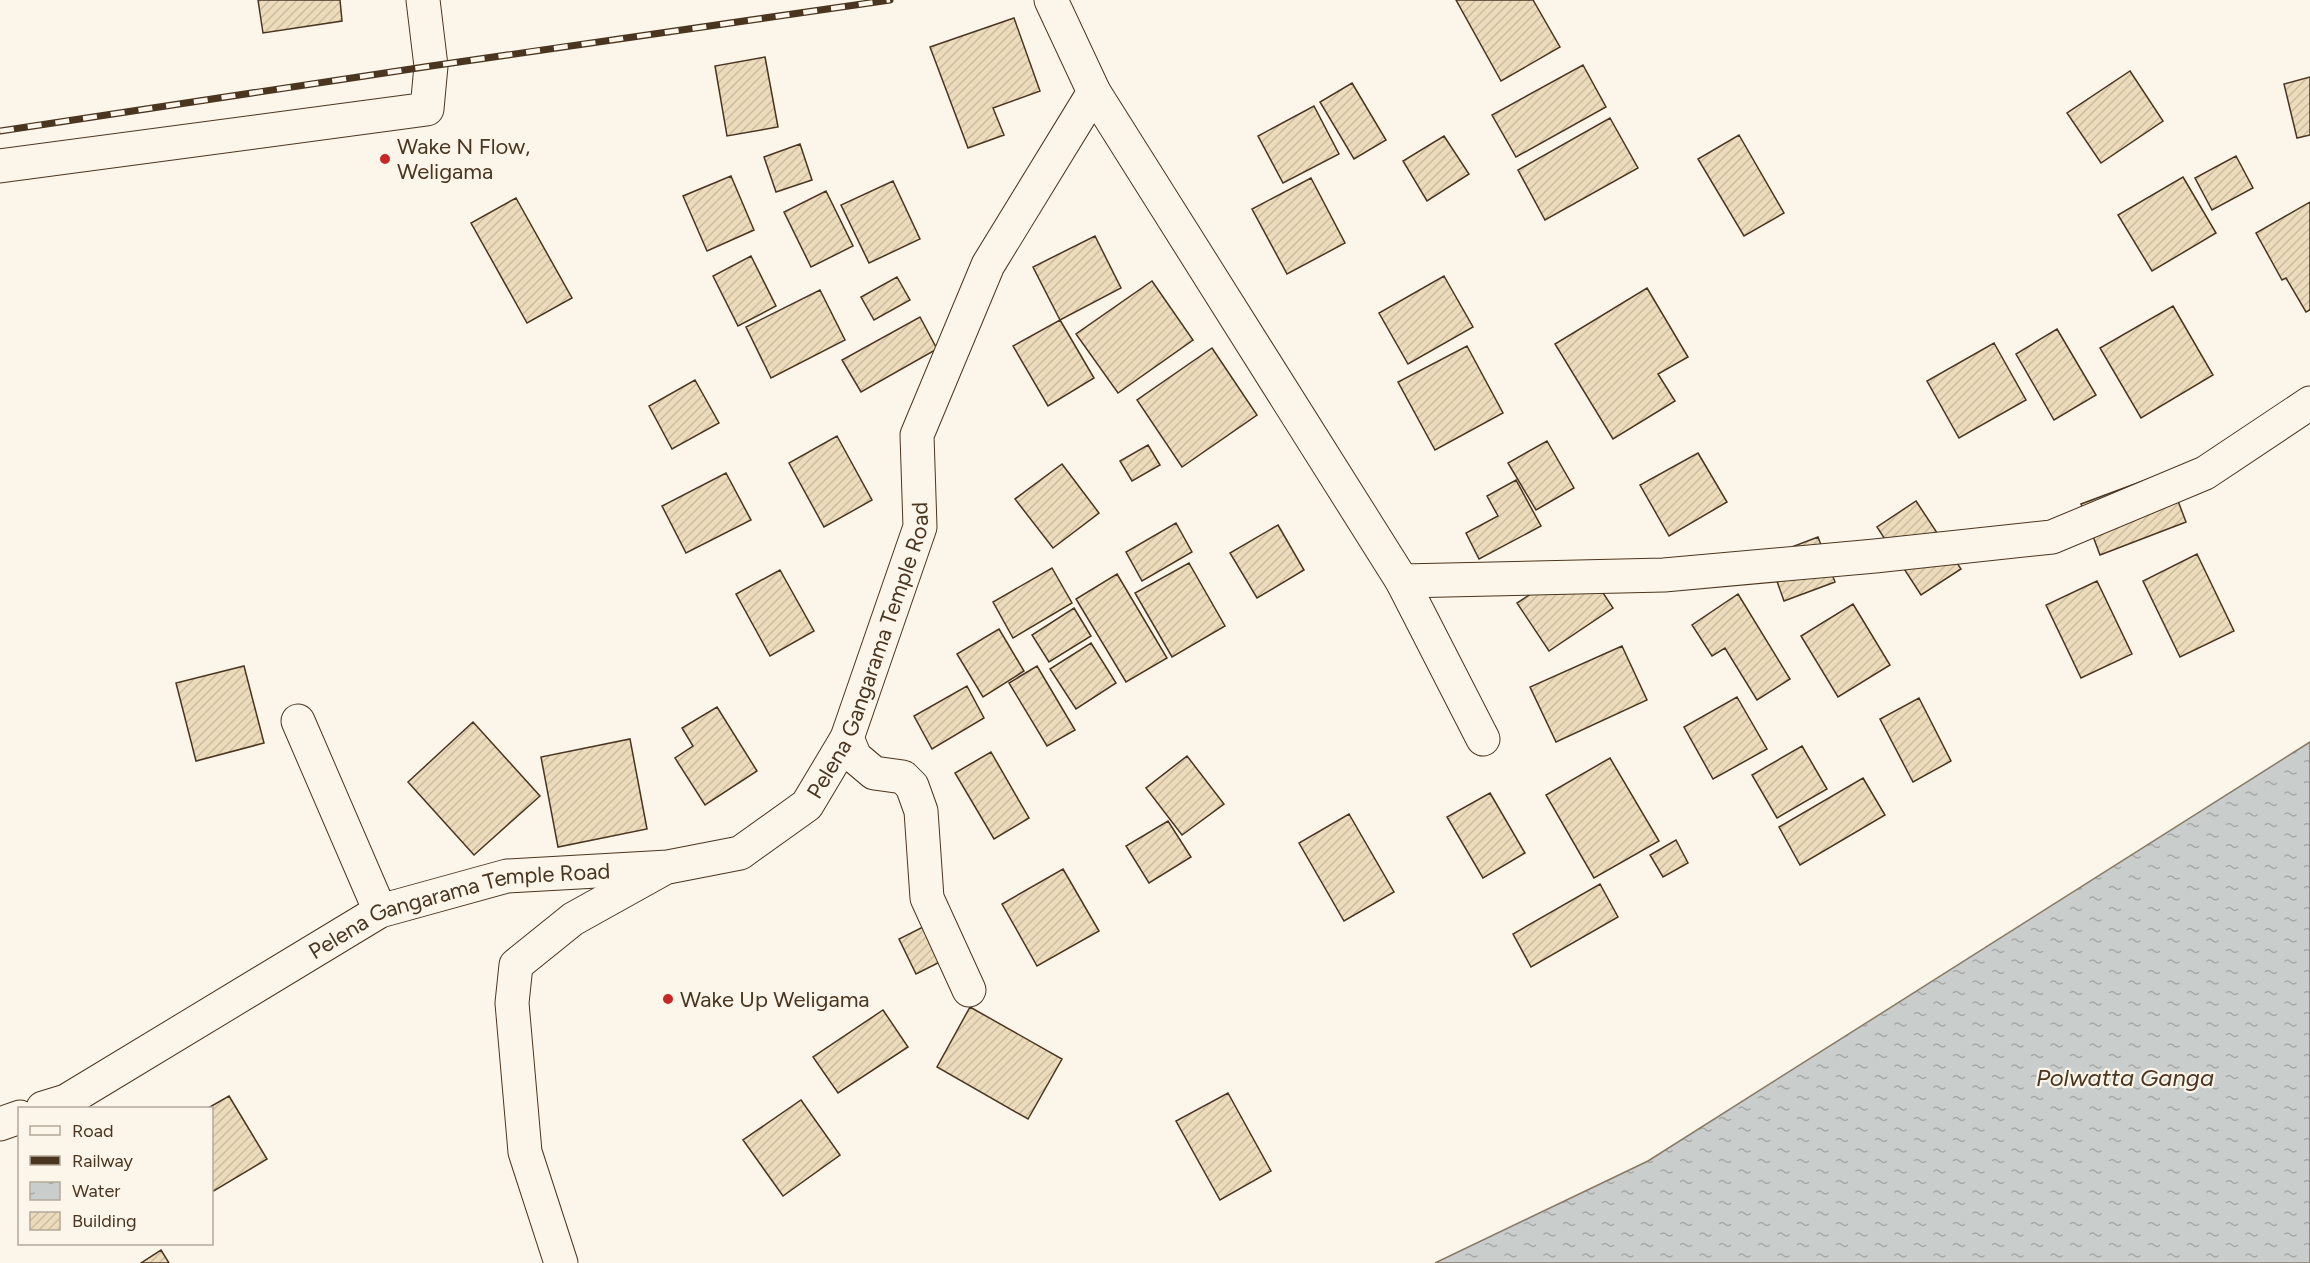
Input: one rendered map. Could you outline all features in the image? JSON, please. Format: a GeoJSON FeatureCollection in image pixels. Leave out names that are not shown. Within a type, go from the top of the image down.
{"type":"FeatureCollection","features":[{"type":"Feature","properties":{"kind":"street"},"geometry":{"type":"LineString","coordinates":[[0,166],[427,109],[431,66],[423,0]]}},
{"type":"Feature","properties":{"kind":"street"},"geometry":{"type":"LineString","coordinates":[[1051,0],[1094,92],[1402,581],[1483,739]]}},
{"type":"Feature","properties":{"kind":"street","name":"Pelena Gangarama Temple Road"},"geometry":{"type":"LineString","coordinates":[[47,1107],[66,1101],[380,911],[507,876],[668,867],[740,853],[807,805],[847,738],[920,527],[917,435],[988,265],[1094,92]]}},
{"type":"Feature","properties":{"kind":"street"},"geometry":{"type":"LineString","coordinates":[[1402,581],[1664,575],[2052,537],[2205,473],[2310,403]]}},
{"type":"Feature","properties":{"kind":"street"},"geometry":{"type":"LineString","coordinates":[[298,721],[380,911]]}},
{"type":"Feature","properties":{"kind":"street"},"geometry":{"type":"LineString","coordinates":[[847,738],[855,757],[874,773],[903,777],[912,786],[921,811],[927,898],[969,990]]}},
{"type":"Feature","properties":{"kind":"street"},"geometry":{"type":"LineString","coordinates":[[561,1263],[525,1152],[512,1003],[516,965],[573,919],[668,867]]}},
{"type":"Feature","properties":{"kind":"street"},"geometry":{"type":"LineString","coordinates":[[0,1124],[18,1118]]}},
{"type":"Feature","properties":{"kind":"water","name":"Polwatta Ganga"},"geometry":{"type":"Polygon","coordinates":[[[2310,742],[2310,1263],[1435,1263],[1648,1161],[2310,742]]]}},
{"type":"Feature","properties":{"kind":"building"},"geometry":{"type":"Polygon","coordinates":[[[258,0],[340,0],[342,21],[263,33],[258,0]]]}},
{"type":"Feature","properties":{"kind":"building"},"geometry":{"type":"Polygon","coordinates":[[[1456,0],[1533,0],[1560,47],[1501,81],[1456,0]]]}},
{"type":"Feature","properties":{"kind":"building"},"geometry":{"type":"Polygon","coordinates":[[[1014,18],[1040,91],[993,108],[1004,135],[968,148],[930,47],[1014,18]]]}},
{"type":"Feature","properties":{"kind":"building"},"geometry":{"type":"Polygon","coordinates":[[[765,57],[778,127],[727,136],[715,66],[765,57]]]}},
{"type":"Feature","properties":{"kind":"building"},"geometry":{"type":"Polygon","coordinates":[[[1583,65],[1606,107],[1516,157],[1492,115],[1583,65]]]}},
{"type":"Feature","properties":{"kind":"building"},"geometry":{"type":"Polygon","coordinates":[[[2130,71],[2163,121],[2101,163],[2067,113],[2130,71]]]}},
{"type":"Feature","properties":{"kind":"building"},"geometry":{"type":"Polygon","coordinates":[[[2310,77],[2310,135],[2297,138],[2284,84],[2310,77]]]}},
{"type":"Feature","properties":{"kind":"building"},"geometry":{"type":"Polygon","coordinates":[[[1352,83],[1386,140],[1354,159],[1320,102],[1352,83]]]}},
{"type":"Feature","properties":{"kind":"building"},"geometry":{"type":"Polygon","coordinates":[[[1314,106],[1339,154],[1283,183],[1258,136],[1314,106]]]}},
{"type":"Feature","properties":{"kind":"building"},"geometry":{"type":"Polygon","coordinates":[[[1610,118],[1638,168],[1545,220],[1518,170],[1610,118]]]}},
{"type":"Feature","properties":{"kind":"building"},"geometry":{"type":"Polygon","coordinates":[[[1739,135],[1784,213],[1744,236],[1698,159],[1739,135]]]}},
{"type":"Feature","properties":{"kind":"building"},"geometry":{"type":"Polygon","coordinates":[[[1444,136],[1469,174],[1427,201],[1403,161],[1444,136]]]}},
{"type":"Feature","properties":{"kind":"building"},"geometry":{"type":"Polygon","coordinates":[[[800,144],[812,180],[776,192],[764,157],[800,144]]]}},
{"type":"Feature","properties":{"kind":"building"},"geometry":{"type":"Polygon","coordinates":[[[2236,156],[2253,188],[2212,210],[2195,178],[2236,156]]]}},
{"type":"Feature","properties":{"kind":"building"},"geometry":{"type":"Polygon","coordinates":[[[731,176],[754,230],[707,251],[683,196],[731,176]]]}},
{"type":"Feature","properties":{"kind":"building"},"geometry":{"type":"Polygon","coordinates":[[[2183,177],[2216,233],[2152,271],[2118,215],[2183,177]]]}},
{"type":"Feature","properties":{"kind":"building"},"geometry":{"type":"Polygon","coordinates":[[[1311,178],[1345,243],[1287,274],[1252,209],[1311,178]]]}},
{"type":"Feature","properties":{"kind":"building"},"geometry":{"type":"Polygon","coordinates":[[[893,181],[920,239],[869,263],[841,205],[893,181]]]}},
{"type":"Feature","properties":{"kind":"building"},"geometry":{"type":"Polygon","coordinates":[[[826,191],[853,246],[811,267],[784,212],[826,191]]]}},
{"type":"Feature","properties":{"kind":"building"},"geometry":{"type":"Polygon","coordinates":[[[516,198],[572,298],[527,323],[471,223],[516,198]]]}},
{"type":"Feature","properties":{"kind":"building"},"geometry":{"type":"Polygon","coordinates":[[[2310,202],[2310,310],[2306,312],[2286,278],[2282,280],[2256,233],[2310,202]]]}},
{"type":"Feature","properties":{"kind":"building"},"geometry":{"type":"Polygon","coordinates":[[[1095,236],[1121,288],[1060,320],[1033,267],[1095,236]]]}},
{"type":"Feature","properties":{"kind":"building"},"geometry":{"type":"Polygon","coordinates":[[[751,256],[776,306],[738,326],[713,276],[751,256]]]}},
{"type":"Feature","properties":{"kind":"building"},"geometry":{"type":"Polygon","coordinates":[[[1444,276],[1473,327],[1408,364],[1379,313],[1444,276]]]}},
{"type":"Feature","properties":{"kind":"building"},"geometry":{"type":"Polygon","coordinates":[[[897,277],[910,300],[874,320],[861,297],[897,277]]]}},
{"type":"Feature","properties":{"kind":"building"},"geometry":{"type":"Polygon","coordinates":[[[1152,281],[1193,340],[1118,393],[1076,334],[1152,281]]]}},
{"type":"Feature","properties":{"kind":"building"},"geometry":{"type":"Polygon","coordinates":[[[1647,288],[1688,357],[1658,374],[1675,401],[1613,439],[1555,344],[1647,288]]]}},
{"type":"Feature","properties":{"kind":"building"},"geometry":{"type":"Polygon","coordinates":[[[820,290],[845,340],[771,378],[746,327],[820,290]]]}},
{"type":"Feature","properties":{"kind":"building"},"geometry":{"type":"Polygon","coordinates":[[[2173,306],[2213,375],[2141,418],[2100,348],[2173,306]]]}},
{"type":"Feature","properties":{"kind":"building"},"geometry":{"type":"Polygon","coordinates":[[[920,317],[937,349],[861,392],[842,360],[920,317]]]}},
{"type":"Feature","properties":{"kind":"building"},"geometry":{"type":"Polygon","coordinates":[[[1060,320],[1094,378],[1048,406],[1013,346],[1060,320]]]}},
{"type":"Feature","properties":{"kind":"building"},"geometry":{"type":"Polygon","coordinates":[[[2057,329],[2096,395],[2054,420],[2016,354],[2057,329]]]}},
{"type":"Feature","properties":{"kind":"building"},"geometry":{"type":"Polygon","coordinates":[[[1994,343],[2026,400],[1959,438],[1927,381],[1994,343]]]}},
{"type":"Feature","properties":{"kind":"building"},"geometry":{"type":"Polygon","coordinates":[[[1467,346],[1503,413],[1435,450],[1398,382],[1467,346]]]}},
{"type":"Feature","properties":{"kind":"building"},"geometry":{"type":"Polygon","coordinates":[[[1212,348],[1257,415],[1182,467],[1137,400],[1212,348]]]}},
{"type":"Feature","properties":{"kind":"building"},"geometry":{"type":"Polygon","coordinates":[[[695,380],[719,423],[672,449],[649,406],[695,380]]]}},
{"type":"Feature","properties":{"kind":"building"},"geometry":{"type":"Polygon","coordinates":[[[837,436],[872,500],[824,527],[789,463],[837,436]]]}},
{"type":"Feature","properties":{"kind":"building"},"geometry":{"type":"Polygon","coordinates":[[[1547,441],[1574,488],[1536,510],[1508,463],[1547,441]]]}},
{"type":"Feature","properties":{"kind":"building"},"geometry":{"type":"Polygon","coordinates":[[[1148,445],[1160,465],[1132,481],[1120,461],[1148,445]]]}},
{"type":"Feature","properties":{"kind":"building"},"geometry":{"type":"Polygon","coordinates":[[[1698,453],[1727,502],[1669,536],[1640,485],[1698,453]]]}},
{"type":"Feature","properties":{"kind":"building"},"geometry":{"type":"Polygon","coordinates":[[[1062,464],[1099,513],[1053,548],[1015,499],[1062,464]]]}},
{"type":"Feature","properties":{"kind":"building"},"geometry":{"type":"Polygon","coordinates":[[[2167,472],[2186,522],[2100,555],[2081,504],[2167,472]]]}},
{"type":"Feature","properties":{"kind":"building"},"geometry":{"type":"Polygon","coordinates":[[[726,473],[751,520],[686,553],[662,506],[726,473]]]}},
{"type":"Feature","properties":{"kind":"building"},"geometry":{"type":"Polygon","coordinates":[[[1516,480],[1541,526],[1479,559],[1466,533],[1498,516],[1487,496],[1516,480]]]}},
{"type":"Feature","properties":{"kind":"building"},"geometry":{"type":"Polygon","coordinates":[[[1916,501],[1961,569],[1921,595],[1877,527],[1916,501]]]}},
{"type":"Feature","properties":{"kind":"building"},"geometry":{"type":"Polygon","coordinates":[[[1176,523],[1192,552],[1142,581],[1126,552],[1176,523]]]}},
{"type":"Feature","properties":{"kind":"building"},"geometry":{"type":"Polygon","coordinates":[[[1278,525],[1304,570],[1257,598],[1230,553],[1278,525]]]}},
{"type":"Feature","properties":{"kind":"building"},"geometry":{"type":"Polygon","coordinates":[[[1818,537],[1835,582],[1784,601],[1768,556],[1818,537]]]}},
{"type":"Feature","properties":{"kind":"building"},"geometry":{"type":"Polygon","coordinates":[[[2197,554],[2234,631],[2180,657],[2143,581],[2197,554]]]}},
{"type":"Feature","properties":{"kind":"building"},"geometry":{"type":"Polygon","coordinates":[[[1582,561],[1613,608],[1549,651],[1517,603],[1582,561]]]}},
{"type":"Feature","properties":{"kind":"building"},"geometry":{"type":"Polygon","coordinates":[[[1189,563],[1225,626],[1172,657],[1135,593],[1189,563]]]}},
{"type":"Feature","properties":{"kind":"building"},"geometry":{"type":"Polygon","coordinates":[[[1052,568],[1072,603],[1013,638],[993,602],[1052,568]]]}},
{"type":"Feature","properties":{"kind":"building"},"geometry":{"type":"Polygon","coordinates":[[[780,570],[814,631],[770,656],[736,594],[780,570]]]}},
{"type":"Feature","properties":{"kind":"building"},"geometry":{"type":"Polygon","coordinates":[[[1117,574],[1167,658],[1126,682],[1076,599],[1117,574]]]}},
{"type":"Feature","properties":{"kind":"building"},"geometry":{"type":"Polygon","coordinates":[[[2097,581],[2132,654],[2081,678],[2046,605],[2097,581]]]}},
{"type":"Feature","properties":{"kind":"building"},"geometry":{"type":"Polygon","coordinates":[[[1738,594],[1790,679],[1757,700],[1725,648],[1712,656],[1692,625],[1738,594]]]}},
{"type":"Feature","properties":{"kind":"building"},"geometry":{"type":"Polygon","coordinates":[[[1853,604],[1890,665],[1838,697],[1801,636],[1853,604]]]}},
{"type":"Feature","properties":{"kind":"building"},"geometry":{"type":"Polygon","coordinates":[[[1074,608],[1091,636],[1049,662],[1032,635],[1074,608]]]}},
{"type":"Feature","properties":{"kind":"building"},"geometry":{"type":"Polygon","coordinates":[[[999,629],[1024,671],[983,697],[957,654],[999,629]]]}},
{"type":"Feature","properties":{"kind":"building"},"geometry":{"type":"Polygon","coordinates":[[[1091,643],[1116,683],[1076,709],[1050,669],[1091,643]]]}},
{"type":"Feature","properties":{"kind":"building"},"geometry":{"type":"Polygon","coordinates":[[[1622,646],[1647,700],[1556,742],[1530,687],[1622,646]]]}},
{"type":"Feature","properties":{"kind":"building"},"geometry":{"type":"Polygon","coordinates":[[[244,666],[264,743],[196,761],[176,683],[244,666]]]}},
{"type":"Feature","properties":{"kind":"building"},"geometry":{"type":"Polygon","coordinates":[[[1037,666],[1075,730],[1047,746],[1009,683],[1037,666]]]}},
{"type":"Feature","properties":{"kind":"building"},"geometry":{"type":"Polygon","coordinates":[[[967,686],[984,718],[932,749],[914,716],[967,686]]]}},
{"type":"Feature","properties":{"kind":"building"},"geometry":{"type":"Polygon","coordinates":[[[1737,697],[1767,749],[1713,779],[1684,727],[1737,697]]]}},
{"type":"Feature","properties":{"kind":"building"},"geometry":{"type":"Polygon","coordinates":[[[1919,698],[1951,761],[1913,782],[1880,719],[1919,698]]]}},
{"type":"Feature","properties":{"kind":"building"},"geometry":{"type":"Polygon","coordinates":[[[717,707],[757,771],[705,805],[675,758],[693,746],[682,728],[717,707]]]}},
{"type":"Feature","properties":{"kind":"building"},"geometry":{"type":"Polygon","coordinates":[[[473,722],[540,796],[474,855],[408,782],[473,722]]]}},
{"type":"Feature","properties":{"kind":"building"},"geometry":{"type":"Polygon","coordinates":[[[630,739],[647,829],[558,847],[541,757],[630,739]]]}},
{"type":"Feature","properties":{"kind":"building"},"geometry":{"type":"Polygon","coordinates":[[[1802,746],[1827,789],[1777,818],[1752,775],[1802,746]]]}},
{"type":"Feature","properties":{"kind":"building"},"geometry":{"type":"Polygon","coordinates":[[[991,752],[1029,818],[994,839],[955,773],[991,752]]]}},
{"type":"Feature","properties":{"kind":"building"},"geometry":{"type":"Polygon","coordinates":[[[1187,756],[1224,804],[1182,835],[1146,788],[1187,756]]]}},
{"type":"Feature","properties":{"kind":"building"},"geometry":{"type":"Polygon","coordinates":[[[1610,758],[1659,841],[1594,878],[1546,795],[1610,758]]]}},
{"type":"Feature","properties":{"kind":"building"},"geometry":{"type":"Polygon","coordinates":[[[1863,778],[1885,815],[1800,865],[1779,827],[1863,778]]]}},
{"type":"Feature","properties":{"kind":"building"},"geometry":{"type":"Polygon","coordinates":[[[1490,793],[1525,853],[1483,878],[1447,817],[1490,793]]]}},
{"type":"Feature","properties":{"kind":"building"},"geometry":{"type":"Polygon","coordinates":[[[1349,814],[1394,892],[1344,921],[1299,843],[1349,814]]]}},
{"type":"Feature","properties":{"kind":"building"},"geometry":{"type":"Polygon","coordinates":[[[1168,821],[1191,857],[1149,883],[1126,846],[1168,821]]]}},
{"type":"Feature","properties":{"kind":"building"},"geometry":{"type":"Polygon","coordinates":[[[1676,840],[1688,863],[1663,877],[1650,855],[1676,840]]]}},
{"type":"Feature","properties":{"kind":"building"},"geometry":{"type":"Polygon","coordinates":[[[1063,869],[1099,931],[1037,966],[1002,904],[1063,869]]]}},
{"type":"Feature","properties":{"kind":"building"},"geometry":{"type":"Polygon","coordinates":[[[1600,884],[1618,917],[1531,967],[1513,934],[1600,884]]]}},
{"type":"Feature","properties":{"kind":"building"},"geometry":{"type":"Polygon","coordinates":[[[931,923],[948,958],[916,974],[899,939],[931,923]]]}},
{"type":"Feature","properties":{"kind":"building"},"geometry":{"type":"Polygon","coordinates":[[[970,1007],[1062,1059],[1028,1119],[937,1067],[970,1007]]]}},
{"type":"Feature","properties":{"kind":"building"},"geometry":{"type":"Polygon","coordinates":[[[883,1010],[908,1047],[838,1093],[813,1057],[883,1010]]]}},
{"type":"Feature","properties":{"kind":"building"},"geometry":{"type":"Polygon","coordinates":[[[1228,1093],[1271,1171],[1220,1200],[1176,1121],[1228,1093]]]}},
{"type":"Feature","properties":{"kind":"building"},"geometry":{"type":"Polygon","coordinates":[[[229,1096],[267,1159],[213,1191],[213,1107],[210,1107],[229,1096]]]}},
{"type":"Feature","properties":{"kind":"building"},"geometry":{"type":"Polygon","coordinates":[[[801,1100],[840,1155],[783,1196],[743,1140],[801,1100]]]}},
{"type":"Feature","properties":{"kind":"building"},"geometry":{"type":"Polygon","coordinates":[[[161,1250],[169,1263],[141,1263],[161,1250]]]}},
{"type":"Feature","properties":{"kind":"railway"},"geometry":{"type":"LineString","coordinates":[[0,131],[890,0]]}},
{"type":"Feature","properties":{"kind":"place","name":"Wake N Flow, Weligama"},"geometry":{"type":"Point","coordinates":[385,159]}},
{"type":"Feature","properties":{"kind":"place","name":"Wake Up Weligama"},"geometry":{"type":"Point","coordinates":[668,999]}}]}
